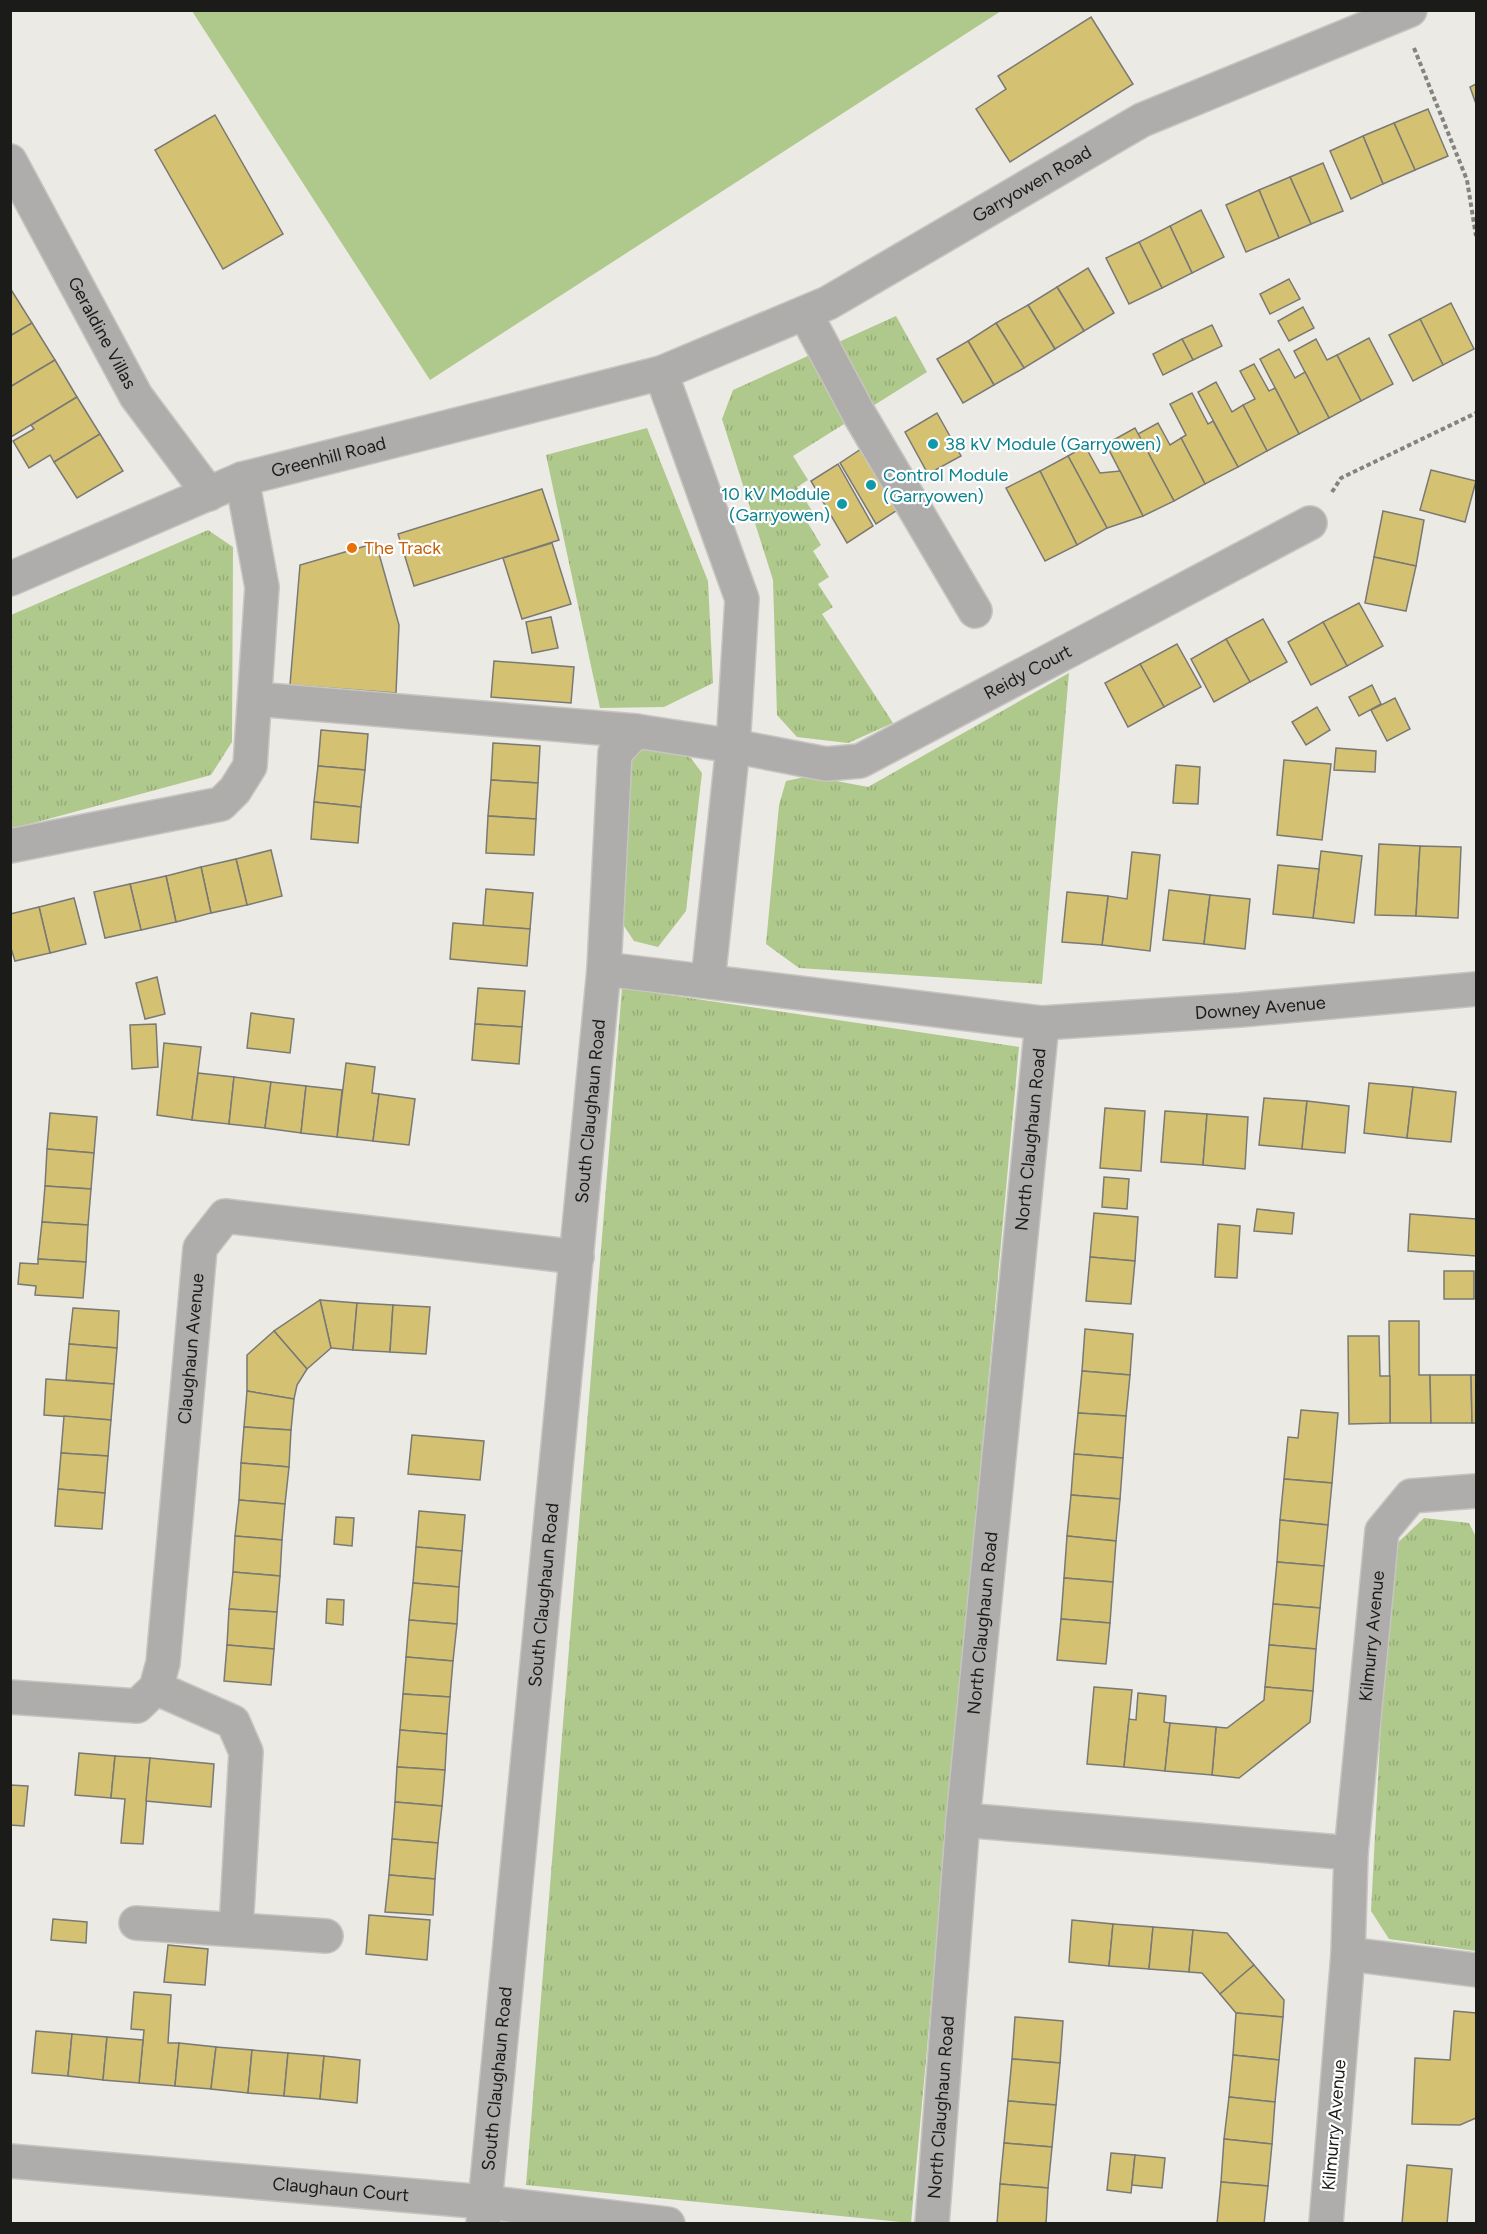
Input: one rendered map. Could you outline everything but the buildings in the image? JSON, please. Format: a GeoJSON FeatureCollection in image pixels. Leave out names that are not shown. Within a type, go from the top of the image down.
{"type":"FeatureCollection","features":[{"type":"Feature","properties":{"kind":"street","name":"Garryowen Road"},"geometry":{"type":"LineString","coordinates":[[661,373],[828,303],[1142,120],[1405,12]]}},
{"type":"Feature","properties":{"kind":"street","name":"Geraldine Villas"},"geometry":{"type":"LineString","coordinates":[[10,161],[136,396],[209,494]]}},
{"type":"Feature","properties":{"kind":"street"},"geometry":{"type":"LineString","coordinates":[[805,313],[859,414],[975,611]]}},
{"type":"Feature","properties":{"kind":"street"},"geometry":{"type":"LineString","coordinates":[[661,373],[742,599],[733,746],[708,981]]}},
{"type":"Feature","properties":{"kind":"street","name":"Greenhill Road"},"geometry":{"type":"LineString","coordinates":[[10,579],[242,479],[661,373]]}},
{"type":"Feature","properties":{"kind":"street"},"geometry":{"type":"LineString","coordinates":[[10,846],[222,804],[235,790],[250,766],[262,587],[242,479]]}},
{"type":"Feature","properties":{"kind":"street","name":"Reidy Court"},"geometry":{"type":"LineString","coordinates":[[255,699],[636,730],[826,764],[860,761],[1310,523]]}},
{"type":"Feature","properties":{"kind":"street","name":"South Claughaun Road"},"geometry":{"type":"LineString","coordinates":[[484,2212],[604,969],[615,753],[636,730]]}},
{"type":"Feature","properties":{"kind":"street","name":"Downey Avenue"},"geometry":{"type":"LineString","coordinates":[[604,969],[1042,1023],[1240,1010],[1476,989]]}},
{"type":"Feature","properties":{"kind":"street","name":"North Claughaun Road"},"geometry":{"type":"LineString","coordinates":[[932,2223],[963,1820],[1042,1023]]}},
{"type":"Feature","properties":{"kind":"street","name":"Claughaun Avenue"},"geometry":{"type":"LineString","coordinates":[[156,1688],[163,1663],[200,1248],[225,1216],[577,1257]]}},
{"type":"Feature","properties":{"kind":"street","name":"Kilmurry Avenue"},"geometry":{"type":"LineString","coordinates":[[1326,2223],[1348,1954],[1351,1852],[1382,1531],[1411,1496],[1476,1491]]}},
{"type":"Feature","properties":{"kind":"street"},"geometry":{"type":"LineString","coordinates":[[10,1697],[137,1706],[156,1688],[233,1722],[246,1752],[236,1929]]}},
{"type":"Feature","properties":{"kind":"street"},"geometry":{"type":"LineString","coordinates":[[963,1820],[1351,1852]]}},
{"type":"Feature","properties":{"kind":"street"},"geometry":{"type":"LineString","coordinates":[[136,1923],[326,1936]]}},
{"type":"Feature","properties":{"kind":"street"},"geometry":{"type":"LineString","coordinates":[[1348,1954],[1476,1970]]}},
{"type":"Feature","properties":{"kind":"street","name":"Claughaun Court"},"geometry":{"type":"LineString","coordinates":[[10,2161],[484,2212],[668,2223]]}},
{"type":"Feature","properties":{"kind":"path"},"geometry":{"type":"LineString","coordinates":[[1405,12],[1467,180],[1476,236]]}},
{"type":"Feature","properties":{"kind":"path"},"geometry":{"type":"LineString","coordinates":[[1310,523],[1341,478],[1476,413]]}},
{"type":"Feature","properties":{"kind":"green space"},"geometry":{"type":"Polygon","coordinates":[[[192,11],[1001,11],[430,380],[192,11]]]}},
{"type":"Feature","properties":{"kind":"green space"},"geometry":{"type":"Polygon","coordinates":[[[896,316],[927,372],[793,456],[808,480],[797,487],[814,514],[806,520],[821,545],[813,551],[829,577],[818,584],[833,607],[822,614],[893,723],[848,743],[797,737],[777,715],[773,580],[722,419],[733,390],[896,316]]]}},
{"type":"Feature","properties":{"kind":"green space"},"geometry":{"type":"Polygon","coordinates":[[[647,428],[708,581],[713,683],[664,707],[600,708],[546,455],[647,428]]]}},
{"type":"Feature","properties":{"kind":"green space"},"geometry":{"type":"Polygon","coordinates":[[[208,530],[233,547],[232,742],[211,775],[11,829],[11,615],[208,530]]]}},
{"type":"Feature","properties":{"kind":"green space"},"geometry":{"type":"Polygon","coordinates":[[[1069,673],[1042,984],[799,968],[766,944],[779,805],[786,781],[810,776],[868,787],[1069,673]]]}},
{"type":"Feature","properties":{"kind":"green space"},"geometry":{"type":"Polygon","coordinates":[[[643,748],[687,753],[702,773],[686,911],[658,947],[634,941],[616,914],[626,766],[643,748]]]}},
{"type":"Feature","properties":{"kind":"green space"},"geometry":{"type":"Polygon","coordinates":[[[622,988],[1019,1047],[911,2223],[526,2185],[622,988]]]}},
{"type":"Feature","properties":{"kind":"green space"},"geometry":{"type":"Polygon","coordinates":[[[1424,1518],[1469,1523],[1476,1537],[1476,1951],[1389,1939],[1371,1911],[1390,1550],[1424,1518]]]}},
{"type":"Feature","properties":{"kind":"place","name":"38 kV Module (Garryowen)"},"geometry":{"type":"Point","coordinates":[933,444]}},
{"type":"Feature","properties":{"kind":"place","name":"Control Module (Garryowen)"},"geometry":{"type":"Point","coordinates":[871,485]}},
{"type":"Feature","properties":{"kind":"place","name":"10 kV Module (Garryowen)"},"geometry":{"type":"Point","coordinates":[842,504]}},
{"type":"Feature","properties":{"kind":"place","name":"The Track"},"geometry":{"type":"Point","coordinates":[352,548]}}]}
